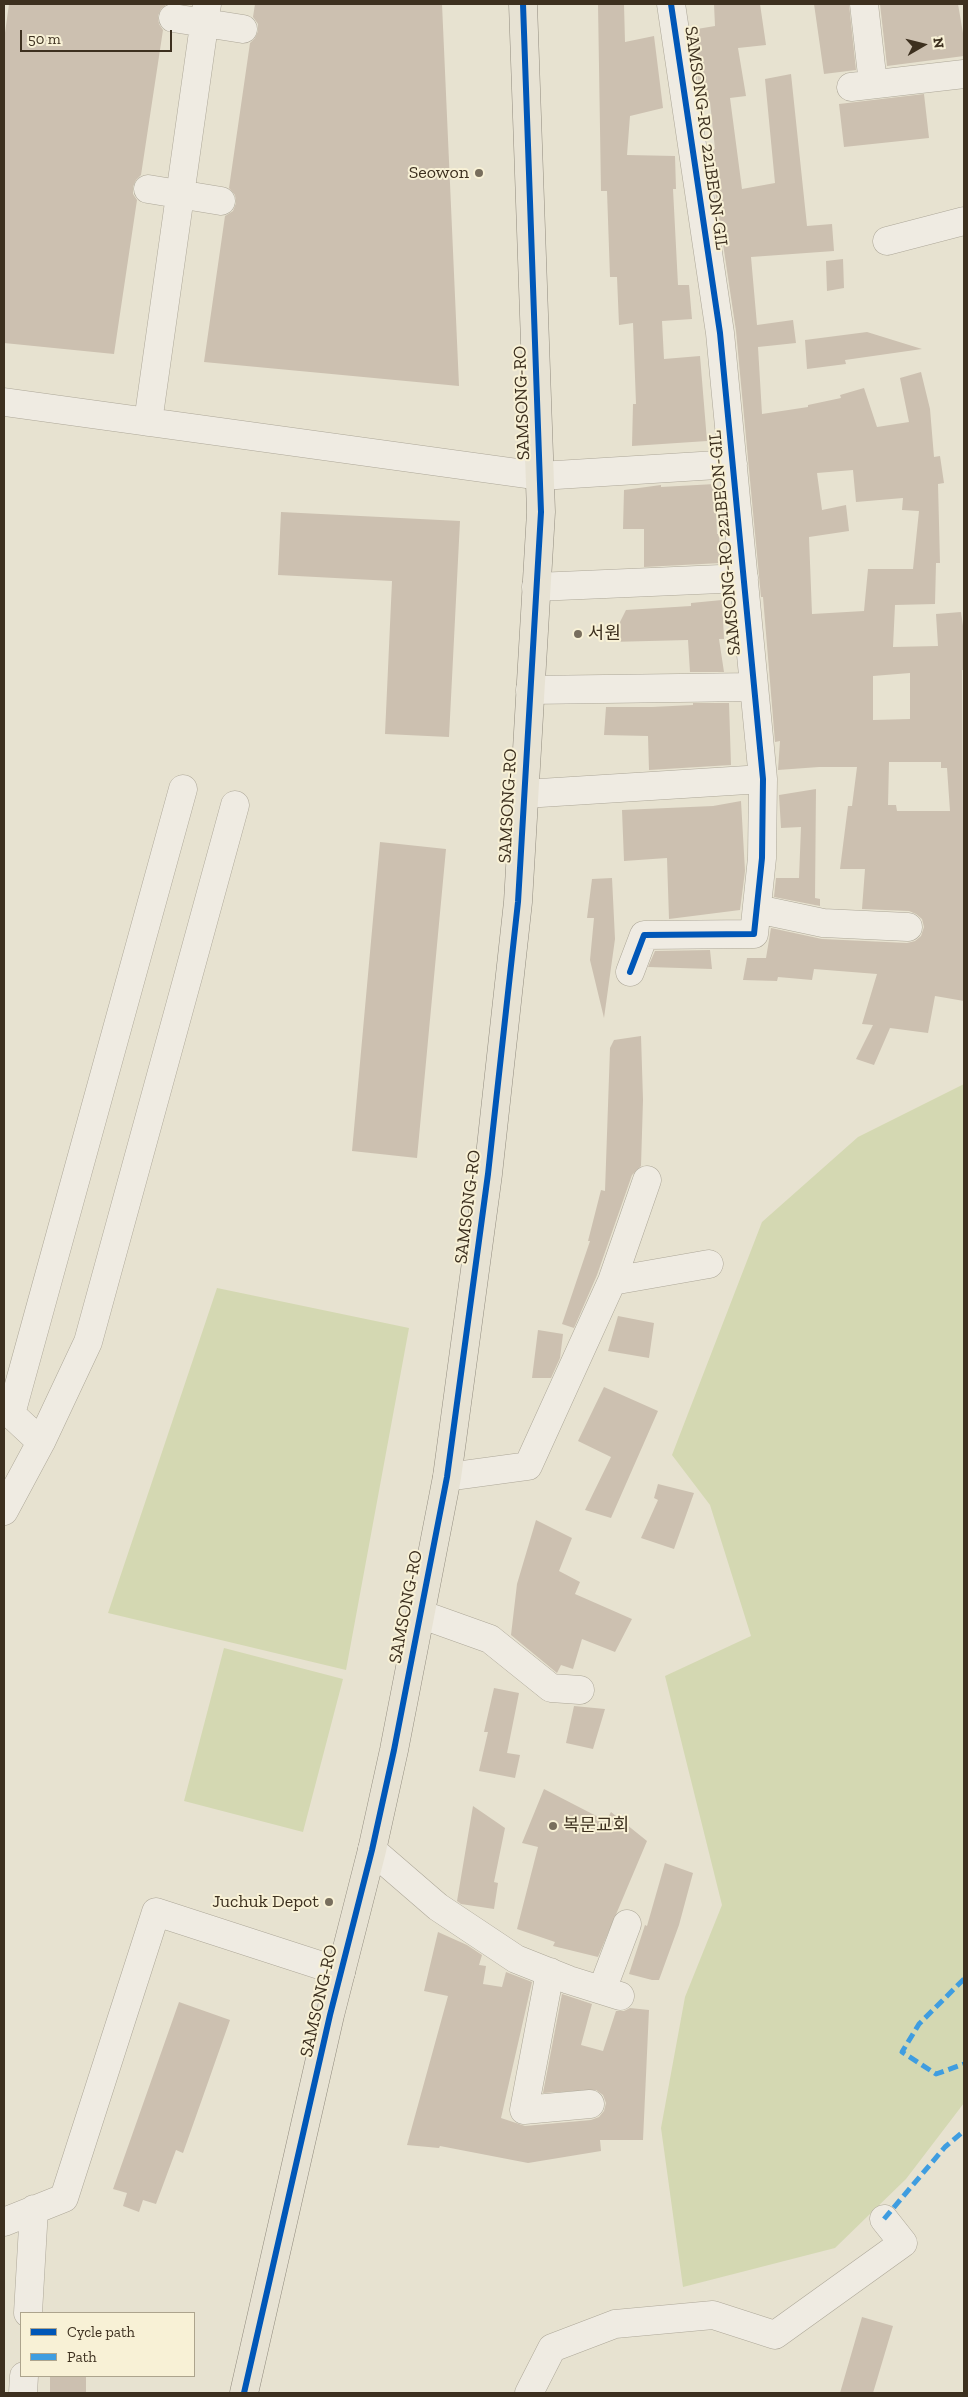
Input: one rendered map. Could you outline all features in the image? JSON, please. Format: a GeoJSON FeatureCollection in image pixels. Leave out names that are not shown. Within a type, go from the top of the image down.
{"type":"FeatureCollection","features":[{"type":"Feature","properties":{"kind":"main road","name":"SAMSONG-RO"},"geometry":{"type":"LineString","coordinates":[[244,2393],[341,1972],[372,1850],[420,1614],[447,1477],[489,1164],[518,902],[541,512],[523,4]]}},
{"type":"Feature","properties":{"kind":"street","name":"SAMSONG-RO 221BEON-GIL"},"geometry":{"type":"LineString","coordinates":[[630,972],[644,935],[754,934],[762,858],[763,780],[720,333],[671,4]]}},
{"type":"Feature","properties":{"kind":"street"},"geometry":{"type":"LineString","coordinates":[[864,4],[862,85],[964,74]]}},
{"type":"Feature","properties":{"kind":"street"},"geometry":{"type":"LineString","coordinates":[[148,422],[206,13]]}},
{"type":"Feature","properties":{"kind":"street"},"geometry":{"type":"LineString","coordinates":[[173,18],[206,13],[243,30]]}},
{"type":"Feature","properties":{"kind":"street"},"geometry":{"type":"LineString","coordinates":[[148,189],[221,201]]}},
{"type":"Feature","properties":{"kind":"street"},"geometry":{"type":"LineString","coordinates":[[887,241],[964,221]]}},
{"type":"Feature","properties":{"kind":"street"},"geometry":{"type":"LineString","coordinates":[[4,402],[540,476]]}},
{"type":"Feature","properties":{"kind":"street","name":"SAMSONG-RO"},"geometry":{"type":"LineString","coordinates":[[540,476],[733,464]]}},
{"type":"Feature","properties":{"kind":"street"},"geometry":{"type":"LineString","coordinates":[[536,587],[744,578]]}},
{"type":"Feature","properties":{"kind":"street"},"geometry":{"type":"LineString","coordinates":[[530,690],[753,687]]}},
{"type":"Feature","properties":{"kind":"street","name":"SAMSONG-RO"},"geometry":{"type":"LineString","coordinates":[[524,794],[763,780]]}},
{"type":"Feature","properties":{"kind":"street"},"geometry":{"type":"LineString","coordinates":[[41,1442],[11,1414],[183,790]]}},
{"type":"Feature","properties":{"kind":"street"},"geometry":{"type":"LineString","coordinates":[[4,1511],[41,1442],[88,1342],[235,805]]}},
{"type":"Feature","properties":{"kind":"street"},"geometry":{"type":"LineString","coordinates":[[757,909],[824,923],[908,927]]}},
{"type":"Feature","properties":{"kind":"street"},"geometry":{"type":"LineString","coordinates":[[447,1477],[528,1466],[612,1281],[647,1180]]}},
{"type":"Feature","properties":{"kind":"street"},"geometry":{"type":"LineString","coordinates":[[612,1281],[709,1264]]}},
{"type":"Feature","properties":{"kind":"street"},"geometry":{"type":"LineString","coordinates":[[420,1614],[490,1639],[551,1688],[580,1690]]}},
{"type":"Feature","properties":{"kind":"street"},"geometry":{"type":"LineString","coordinates":[[372,1850],[438,1907],[516,1959],[611,1993],[627,1924]]}},
{"type":"Feature","properties":{"kind":"street"},"geometry":{"type":"LineString","coordinates":[[4,2222],[64,2198],[156,1912],[341,1972]]}},
{"type":"Feature","properties":{"kind":"street"},"geometry":{"type":"LineString","coordinates":[[550,1972],[524,2110],[590,2104]]}},
{"type":"Feature","properties":{"kind":"street"},"geometry":{"type":"LineString","coordinates":[[28,2312],[34,2210]]}},
{"type":"Feature","properties":{"kind":"street"},"geometry":{"type":"LineString","coordinates":[[530,2393],[552,2348],[615,2324],[713,2315],[775,2335],[903,2243],[884,2219]]}},
{"type":"Feature","properties":{"kind":"street"},"geometry":{"type":"LineString","coordinates":[[23,2393],[24,2377]]}},
{"type":"Feature","properties":{"kind":"green space"},"geometry":{"type":"Polygon","coordinates":[[[964,1084],[964,2103],[906,2179],[835,2248],[683,2287],[661,2128],[685,1997],[722,1905],[665,1676],[751,1636],[710,1505],[672,1455],[762,1222],[858,1137],[964,1084]]]}},
{"type":"Feature","properties":{"kind":"green space"},"geometry":{"type":"Polygon","coordinates":[[[217,1288],[409,1328],[346,1670],[108,1613],[217,1288]]]}},
{"type":"Feature","properties":{"kind":"green space"},"geometry":{"type":"Polygon","coordinates":[[[224,1648],[343,1679],[303,1832],[184,1801],[224,1648]]]}},
{"type":"Feature","properties":{"kind":"building"},"geometry":{"type":"Polygon","coordinates":[[[9,4],[167,4],[161,9],[158,16],[159,24],[163,30],[141,175],[133,187],[133,194],[137,200],[114,354],[4,343],[4,40],[9,4]]]}},
{"type":"Feature","properties":{"kind":"building"},"geometry":{"type":"Polygon","coordinates":[[[255,4],[442,4],[459,386],[204,362],[225,216],[233,211],[236,203],[235,195],[229,188],[250,43],[258,31],[258,24],[253,17],[255,4]]]}},
{"type":"Feature","properties":{"kind":"building"},"geometry":{"type":"Polygon","coordinates":[[[598,4],[624,4],[625,42],[654,36],[663,108],[630,116],[627,155],[675,156],[676,189],[673,189],[678,285],[689,285],[692,319],[662,321],[664,359],[700,356],[707,441],[632,446],[633,404],[636,404],[633,323],[619,325],[617,277],[610,277],[607,191],[601,191],[598,4]]]}},
{"type":"Feature","properties":{"kind":"building"},"geometry":{"type":"Polygon","coordinates":[[[714,4],[760,4],[766,45],[738,48],[746,96],[730,98],[742,189],[775,183],[765,79],[791,74],[807,226],[832,224],[834,251],[751,257],[757,325],[793,320],[796,343],[758,347],[762,414],[808,407],[808,405],[841,398],[840,395],[864,388],[877,427],[909,422],[900,378],[921,372],[930,409],[934,457],[940,456],[944,483],[938,484],[940,563],[936,563],[935,604],[895,605],[893,647],[938,646],[936,614],[961,612],[964,633],[964,670],[962,670],[964,1001],[935,996],[928,1033],[890,1028],[874,1065],[856,1059],[873,1025],[862,1024],[877,974],[814,969],[812,980],[778,977],[777,981],[743,980],[747,958],[766,958],[771,928],[822,939],[907,943],[915,941],[921,936],[924,927],[922,919],[909,911],[862,909],[865,869],[840,869],[848,806],[852,806],[857,767],[778,770],[780,741],[775,742],[763,597],[761,597],[736,331],[709,150],[715,149],[710,102],[701,102],[691,30],[715,26],[714,4]],[[853,470],[817,473],[822,510],[846,505],[849,531],[809,537],[812,614],[864,611],[868,569],[913,569],[919,511],[902,510],[903,498],[856,502],[853,470]],[[910,673],[873,676],[873,720],[910,719],[910,673]],[[889,762],[888,805],[896,805],[897,811],[950,811],[947,768],[941,768],[941,762],[889,762]]]}},
{"type":"Feature","properties":{"kind":"building"},"geometry":{"type":"Polygon","coordinates":[[[814,4],[849,4],[856,70],[824,74],[814,4]]]}},
{"type":"Feature","properties":{"kind":"building"},"geometry":{"type":"Polygon","coordinates":[[[880,4],[958,4],[964,39],[964,56],[887,66],[880,4]]]}},
{"type":"Feature","properties":{"kind":"building"},"geometry":{"type":"Polygon","coordinates":[[[924,94],[929,138],[844,147],[839,104],[924,94]]]}},
{"type":"Feature","properties":{"kind":"building"},"geometry":{"type":"Polygon","coordinates":[[[843,259],[844,288],[827,291],[826,261],[843,259]]]}},
{"type":"Feature","properties":{"kind":"building"},"geometry":{"type":"Polygon","coordinates":[[[867,332],[922,349],[845,360],[846,364],[807,369],[805,340],[867,332]]]}},
{"type":"Feature","properties":{"kind":"building"},"geometry":{"type":"Polygon","coordinates":[[[715,484],[717,534],[719,534],[721,563],[644,567],[644,529],[623,529],[624,490],[661,485],[661,487],[715,484]]]}},
{"type":"Feature","properties":{"kind":"building"},"geometry":{"type":"Polygon","coordinates":[[[281,512],[460,521],[449,737],[385,734],[392,581],[278,575],[281,512]]]}},
{"type":"Feature","properties":{"kind":"building"},"geometry":{"type":"Polygon","coordinates":[[[722,600],[724,639],[719,639],[724,672],[690,672],[688,640],[610,642],[626,610],[691,606],[691,603],[722,600]]]}},
{"type":"Feature","properties":{"kind":"building"},"geometry":{"type":"Polygon","coordinates":[[[693,703],[729,703],[731,765],[649,770],[648,736],[604,735],[606,707],[652,707],[693,705],[693,703]]]}},
{"type":"Feature","properties":{"kind":"building"},"geometry":{"type":"Polygon","coordinates":[[[816,789],[815,898],[820,899],[820,906],[774,897],[776,878],[799,878],[801,827],[781,828],[779,795],[816,789]]]}},
{"type":"Feature","properties":{"kind":"building"},"geometry":{"type":"Polygon","coordinates":[[[741,801],[745,871],[740,910],[669,919],[667,858],[624,861],[622,810],[713,806],[741,801]]]}},
{"type":"Feature","properties":{"kind":"building"},"geometry":{"type":"Polygon","coordinates":[[[380,842],[446,849],[417,1158],[352,1151],[380,842]]]}},
{"type":"Feature","properties":{"kind":"building"},"geometry":{"type":"Polygon","coordinates":[[[612,878],[615,939],[604,1018],[590,960],[594,918],[587,918],[592,879],[612,878]]]}},
{"type":"Feature","properties":{"kind":"building"},"geometry":{"type":"Polygon","coordinates":[[[710,950],[712,969],[648,967],[655,951],[710,950]]]}},
{"type":"Feature","properties":{"kind":"building"},"geometry":{"type":"Polygon","coordinates":[[[641,1036],[643,1100],[641,1166],[632,1175],[597,1275],[574,1328],[562,1324],[590,1241],[588,1241],[601,1190],[605,1191],[610,1048],[614,1040],[641,1036]]]}},
{"type":"Feature","properties":{"kind":"building"},"geometry":{"type":"Polygon","coordinates":[[[618,1316],[654,1323],[649,1358],[608,1351],[618,1316]]]}},
{"type":"Feature","properties":{"kind":"building"},"geometry":{"type":"Polygon","coordinates":[[[538,1330],[563,1334],[560,1358],[551,1378],[532,1378],[538,1330]]]}},
{"type":"Feature","properties":{"kind":"building"},"geometry":{"type":"Polygon","coordinates":[[[604,1387],[658,1411],[611,1518],[585,1510],[611,1457],[578,1441],[604,1387]]]}},
{"type":"Feature","properties":{"kind":"building"},"geometry":{"type":"Polygon","coordinates":[[[658,1484],[694,1493],[674,1549],[641,1538],[658,1500],[654,1498],[658,1484]]]}},
{"type":"Feature","properties":{"kind":"building"},"geometry":{"type":"Polygon","coordinates":[[[536,1520],[572,1538],[559,1571],[580,1582],[575,1594],[632,1619],[615,1652],[582,1639],[573,1669],[561,1665],[557,1673],[511,1635],[517,1584],[536,1520]]]}},
{"type":"Feature","properties":{"kind":"building"},"geometry":{"type":"Polygon","coordinates":[[[494,1688],[519,1693],[507,1753],[520,1755],[515,1778],[479,1771],[488,1732],[484,1732],[494,1688]]]}},
{"type":"Feature","properties":{"kind":"building"},"geometry":{"type":"Polygon","coordinates":[[[574,1706],[605,1709],[593,1749],[566,1743],[574,1706]]]}},
{"type":"Feature","properties":{"kind":"building"},"geometry":{"type":"Polygon","coordinates":[[[544,1789],[606,1821],[611,1812],[647,1841],[598,1957],[553,1946],[555,1942],[517,1929],[538,1847],[522,1843],[544,1789]]]}},
{"type":"Feature","properties":{"kind":"building"},"geometry":{"type":"Polygon","coordinates":[[[473,1806],[505,1828],[494,1882],[498,1883],[494,1909],[461,1904],[457,1901],[473,1806]]]}},
{"type":"Feature","properties":{"kind":"building"},"geometry":{"type":"Polygon","coordinates":[[[665,1863],[693,1873],[679,1925],[659,1980],[652,1980],[629,1974],[645,1925],[647,1926],[665,1863]]]}},
{"type":"Feature","properties":{"kind":"building"},"geometry":{"type":"Polygon","coordinates":[[[438,1932],[467,1945],[482,1955],[479,1965],[486,1966],[483,1984],[502,1987],[506,1972],[532,1982],[501,2118],[525,2126],[591,2120],[599,2117],[604,2111],[606,2103],[603,2095],[596,2090],[543,2093],[562,1994],[592,2004],[581,2045],[603,2051],[616,2011],[624,2011],[630,2008],[649,2010],[643,2140],[600,2140],[601,2151],[528,2163],[440,2146],[439,2148],[407,2145],[448,1996],[424,1991],[438,1932]]]}},
{"type":"Feature","properties":{"kind":"building"},"geometry":{"type":"Polygon","coordinates":[[[179,2002],[230,2020],[183,2153],[176,2150],[156,2204],[143,2200],[139,2212],[123,2206],[127,2193],[113,2189],[179,2002]]]}},
{"type":"Feature","properties":{"kind":"building"},"geometry":{"type":"Polygon","coordinates":[[[862,2317],[893,2326],[873,2393],[840,2393],[862,2317]]]}},
{"type":"Feature","properties":{"kind":"building"},"geometry":{"type":"Polygon","coordinates":[[[50,2377],[86,2377],[86,2393],[50,2393],[50,2377]]]}},
{"type":"Feature","properties":{"kind":"marked path"},"geometry":{"type":"LineString","coordinates":[[964,1979],[919,2024],[902,2052],[936,2074],[964,2064]]}},
{"type":"Feature","properties":{"kind":"marked path"},"geometry":{"type":"LineString","coordinates":[[884,2219],[945,2147],[964,2131]]}},
{"type":"Feature","properties":{"kind":"cycle path"},"geometry":{"type":"LineString","coordinates":[[244,2393],[330,2015],[372,1850],[394,1750],[447,1477],[488,1174],[518,902],[541,512],[523,4]]}},
{"type":"Feature","properties":{"kind":"cycle path"},"geometry":{"type":"LineString","coordinates":[[630,972],[644,935],[754,934],[762,858],[763,779],[720,333],[671,4]]}},
{"type":"Feature","properties":{"kind":"place","name":"Seowon"},"geometry":{"type":"Point","coordinates":[479,173]}},
{"type":"Feature","properties":{"kind":"place","name":"서원"},"geometry":{"type":"Point","coordinates":[578,634]}},
{"type":"Feature","properties":{"kind":"place","name":"복문교회"},"geometry":{"type":"Point","coordinates":[553,1826]}},
{"type":"Feature","properties":{"kind":"place","name":"Juchuk Depot"},"geometry":{"type":"Point","coordinates":[329,1902]}}]}
